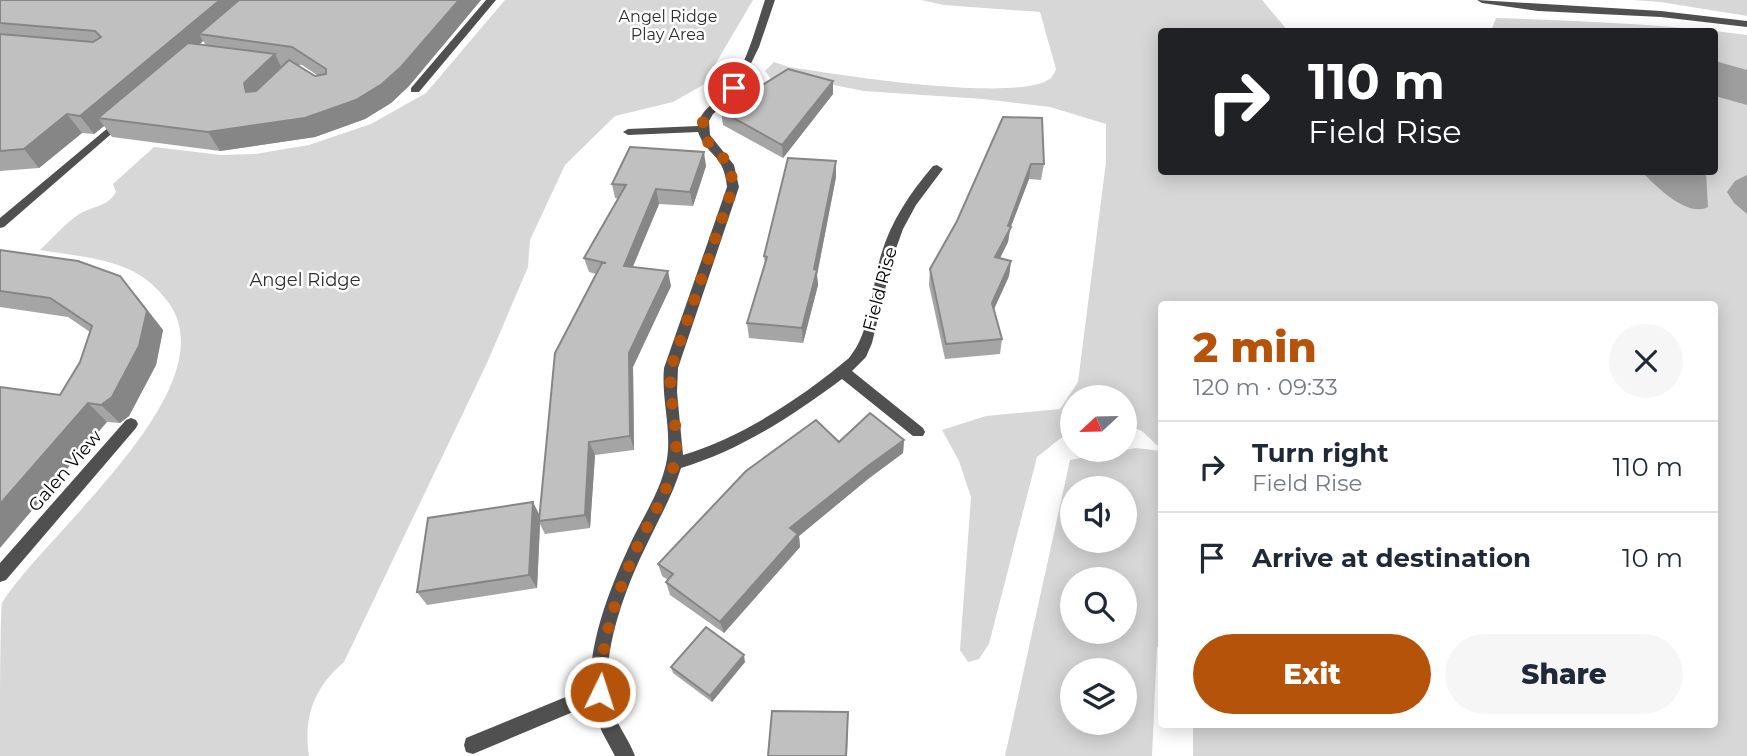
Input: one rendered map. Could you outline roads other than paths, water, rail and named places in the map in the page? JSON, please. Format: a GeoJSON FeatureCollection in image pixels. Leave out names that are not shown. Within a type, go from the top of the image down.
{"type":"FeatureCollection","features":[{"type":"Feature","properties":{"kind":"street"},"geometry":{"type":"LineString","coordinates":[[415,90],[491,0]]}},
{"type":"Feature","properties":{"kind":"street"},"geometry":{"type":"LineString","coordinates":[[626,756],[616,742],[605,715],[600,692],[600,670],[611,622],[634,554],[675,463],[669,383],[671,368],[733,187],[730,165],[707,141],[703,129],[706,116],[734,88],[769,0]]}},
{"type":"Feature","properties":{"kind":"street"},"geometry":{"type":"LineString","coordinates":[[1482,0],[1538,8],[1661,14],[1747,24]]}},
{"type":"Feature","properties":{"kind":"street"},"geometry":{"type":"LineString","coordinates":[[0,224],[134,110]]}},
{"type":"Feature","properties":{"kind":"street"},"geometry":{"type":"LineString","coordinates":[[628,132],[703,129]]}},
{"type":"Feature","properties":{"kind":"street","name":"Field Rise"},"geometry":{"type":"LineString","coordinates":[[675,463],[740,439],[843,372],[858,358],[872,325],[883,268],[903,213],[937,169]]}},
{"type":"Feature","properties":{"kind":"street"},"geometry":{"type":"LineString","coordinates":[[843,372],[918,432]]}},
{"type":"Feature","properties":{"kind":"street","name":"Galen View"},"geometry":{"type":"LineString","coordinates":[[0,575],[131,424]]}},
{"type":"Feature","properties":{"kind":"street"},"geometry":{"type":"LineString","coordinates":[[473,745],[600,692]]}},
{"type":"Feature","properties":{"kind":"park label","name":"Angel Ridge Play Area"},"geometry":{"type":"Point","coordinates":[668,25]}},
{"type":"Feature","properties":{"kind":"park label","name":"Angel Ridge"},"geometry":{"type":"Point","coordinates":[305,280]}}]}
